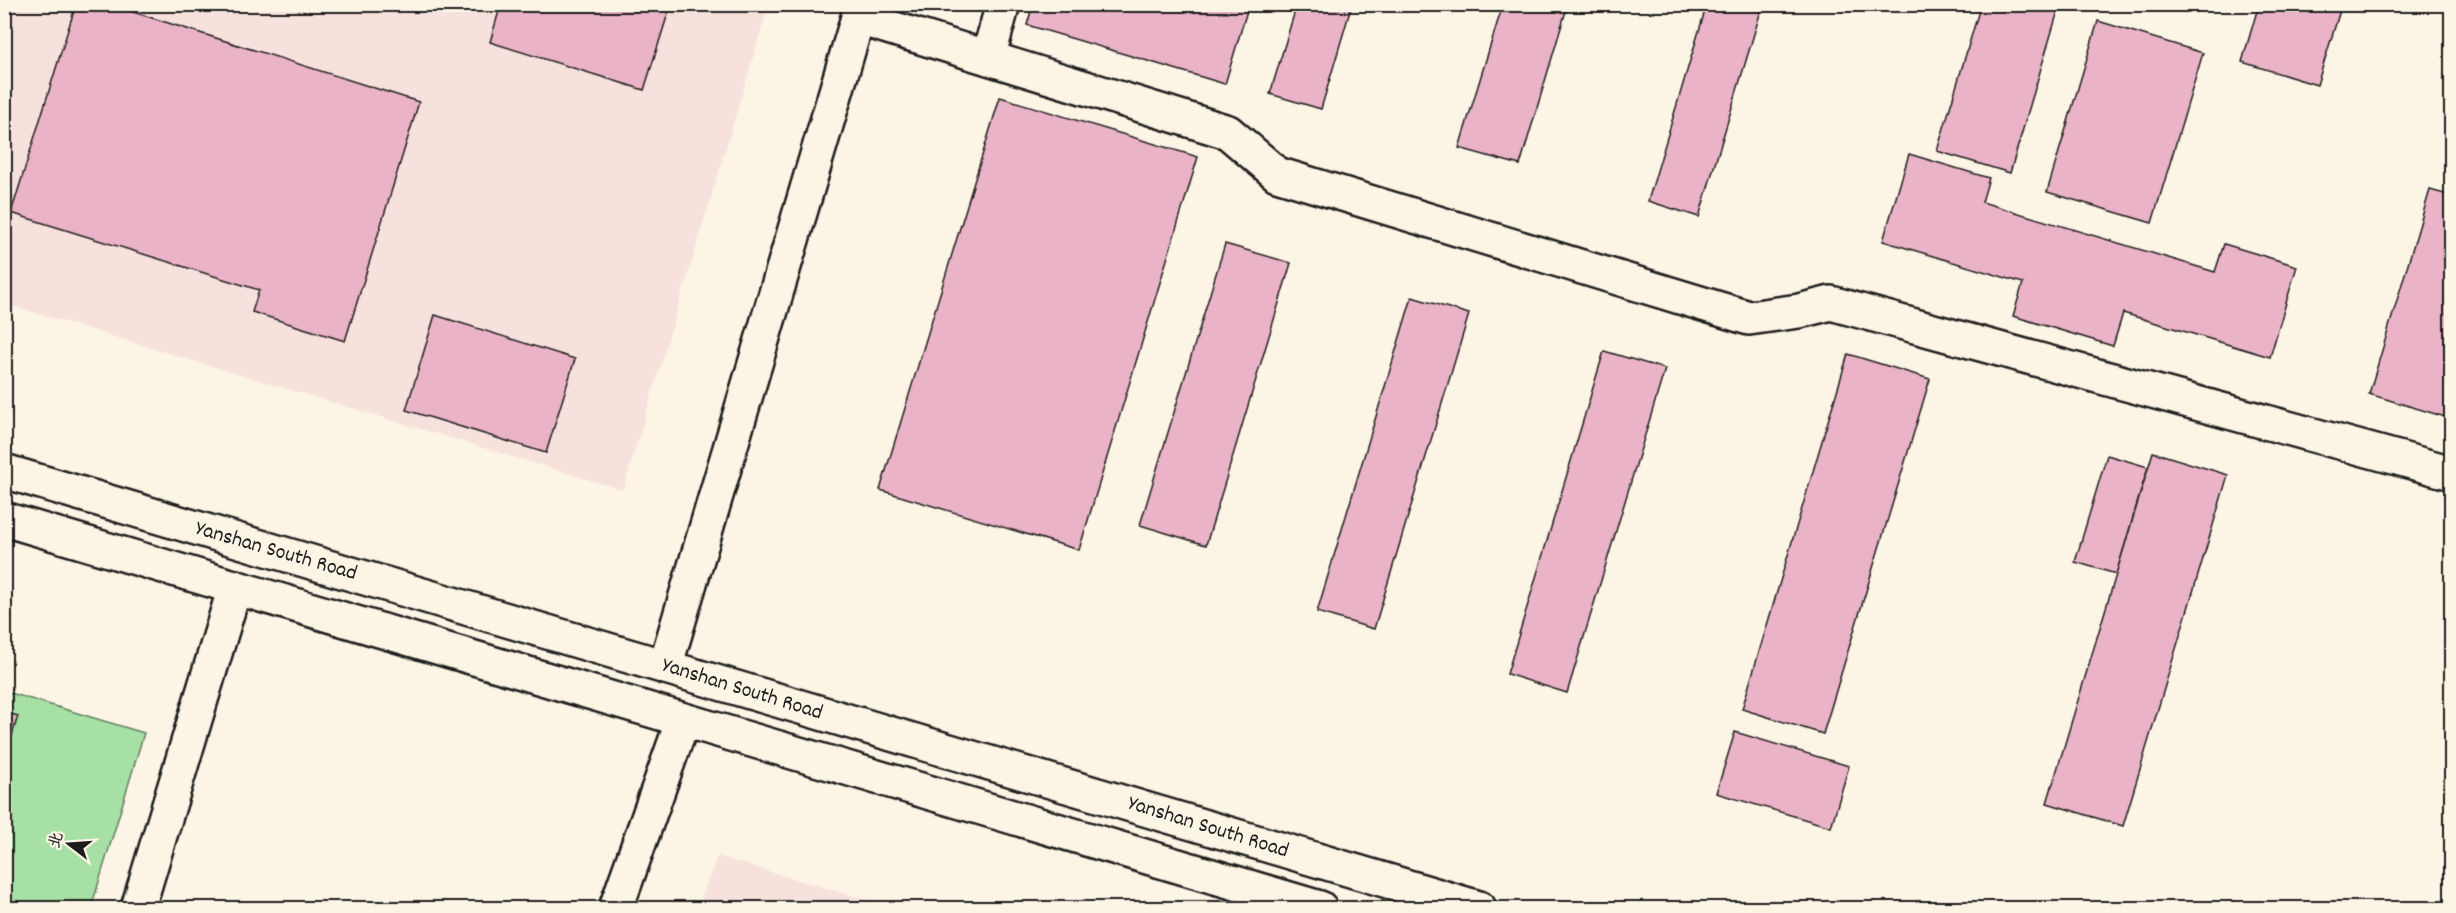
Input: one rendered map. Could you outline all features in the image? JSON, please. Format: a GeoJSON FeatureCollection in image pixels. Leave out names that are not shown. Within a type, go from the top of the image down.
{"type":"FeatureCollection","features":[{"type":"Feature","properties":{"kind":"main road"},"geometry":{"type":"LineString","coordinates":[[988,57],[1003,4]]}},
{"type":"Feature","properties":{"kind":"main road"},"geometry":{"type":"LineString","coordinates":[[665,667],[861,11],[988,57],[1228,132],[1277,174],[1749,318],[1798,311],[1831,303],[2451,473]]}},
{"type":"Feature","properties":{"kind":"main road","name":"Yanshan South Road"},"geometry":{"type":"LineString","coordinates":[[4,471],[1479,909]]}},
{"type":"Feature","properties":{"kind":"main road","name":"Yanshan South Road"},"geometry":{"type":"LineString","coordinates":[[4,519],[1320,909]]}},
{"type":"Feature","properties":{"kind":"main road"},"geometry":{"type":"LineString","coordinates":[[138,909],[235,587]]}},
{"type":"Feature","properties":{"kind":"main road"},"geometry":{"type":"LineString","coordinates":[[616,909],[683,720]]}},
{"type":"Feature","properties":{"kind":"shaded area"},"geometry":{"type":"Polygon","coordinates":[[[4,5],[769,5],[623,490],[5,304],[4,5]]]}},
{"type":"Feature","properties":{"kind":"shaded area"},"geometry":{"type":"Polygon","coordinates":[[[717,856],[894,908],[698,908],[717,856]]]}},
{"type":"Feature","properties":{"kind":"green space"},"geometry":{"type":"Polygon","coordinates":[[[4,691],[144,733],[91,908],[5,908],[4,691]]]}},
{"type":"Feature","properties":{"kind":"building"},"geometry":{"type":"Polygon","coordinates":[[[76,4],[108,4],[419,102],[345,341],[252,312],[259,290],[11,213],[76,4]]]}},
{"type":"Feature","properties":{"kind":"building"},"geometry":{"type":"Polygon","coordinates":[[[501,4],[671,4],[644,90],[490,42],[501,4]]]}},
{"type":"Feature","properties":{"kind":"building"},"geometry":{"type":"Polygon","coordinates":[[[1033,4],[1249,4],[1225,84],[1027,25],[1033,4]]]}},
{"type":"Feature","properties":{"kind":"building"},"geometry":{"type":"Polygon","coordinates":[[[1297,4],[1352,4],[1321,109],[1270,94],[1297,4]]]}},
{"type":"Feature","properties":{"kind":"building"},"geometry":{"type":"Polygon","coordinates":[[[1503,4],[1568,4],[1520,165],[1459,148],[1503,4]]]}},
{"type":"Feature","properties":{"kind":"building"},"geometry":{"type":"Polygon","coordinates":[[[1707,4],[1763,4],[1699,217],[1648,201],[1707,4]]]}},
{"type":"Feature","properties":{"kind":"building"},"geometry":{"type":"Polygon","coordinates":[[[1981,4],[2060,4],[2010,173],[1937,151],[1981,4]]]}},
{"type":"Feature","properties":{"kind":"building"},"geometry":{"type":"Polygon","coordinates":[[[2259,4],[2342,4],[2317,85],[2242,62],[2259,4]]]}},
{"type":"Feature","properties":{"kind":"building"},"geometry":{"type":"Polygon","coordinates":[[[2098,21],[2203,53],[2152,223],[2047,192],[2098,21]]]}},
{"type":"Feature","properties":{"kind":"building"},"geometry":{"type":"Polygon","coordinates":[[[1000,97],[1198,157],[1079,550],[880,490],[1000,97]]]}},
{"type":"Feature","properties":{"kind":"building"},"geometry":{"type":"Polygon","coordinates":[[[1909,154],[1989,178],[1982,202],[2215,272],[2224,244],[2297,266],[2270,357],[2123,313],[2113,346],[2013,316],[2023,283],[1883,241],[1909,154]]]}},
{"type":"Feature","properties":{"kind":"building"},"geometry":{"type":"Polygon","coordinates":[[[2430,190],[2452,196],[2452,419],[2369,394],[2430,190]]]}},
{"type":"Feature","properties":{"kind":"building"},"geometry":{"type":"Polygon","coordinates":[[[1225,244],[1291,263],[1206,545],[1140,525],[1225,244]]]}},
{"type":"Feature","properties":{"kind":"building"},"geometry":{"type":"Polygon","coordinates":[[[1412,297],[1469,314],[1374,629],[1317,612],[1412,297]]]}},
{"type":"Feature","properties":{"kind":"building"},"geometry":{"type":"Polygon","coordinates":[[[435,315],[575,359],[546,453],[406,410],[435,315]]]}},
{"type":"Feature","properties":{"kind":"building"},"geometry":{"type":"Polygon","coordinates":[[[1604,351],[1665,369],[1567,693],[1507,674],[1604,351]]]}},
{"type":"Feature","properties":{"kind":"building"},"geometry":{"type":"Polygon","coordinates":[[[1848,354],[1930,379],[1823,734],[1742,709],[1848,354]]]}},
{"type":"Feature","properties":{"kind":"building"},"geometry":{"type":"Polygon","coordinates":[[[2153,452],[2228,475],[2123,826],[2047,803],[2153,452]]]}},
{"type":"Feature","properties":{"kind":"building"},"geometry":{"type":"Polygon","coordinates":[[[2107,455],[2148,467],[2116,574],[2075,562],[2107,455]]]}},
{"type":"Feature","properties":{"kind":"building"},"geometry":{"type":"Polygon","coordinates":[[[4,712],[18,716],[4,761],[4,712]]]}},
{"type":"Feature","properties":{"kind":"building"},"geometry":{"type":"Polygon","coordinates":[[[1735,732],[1849,766],[1831,827],[1716,793],[1735,732]]]}}]}
